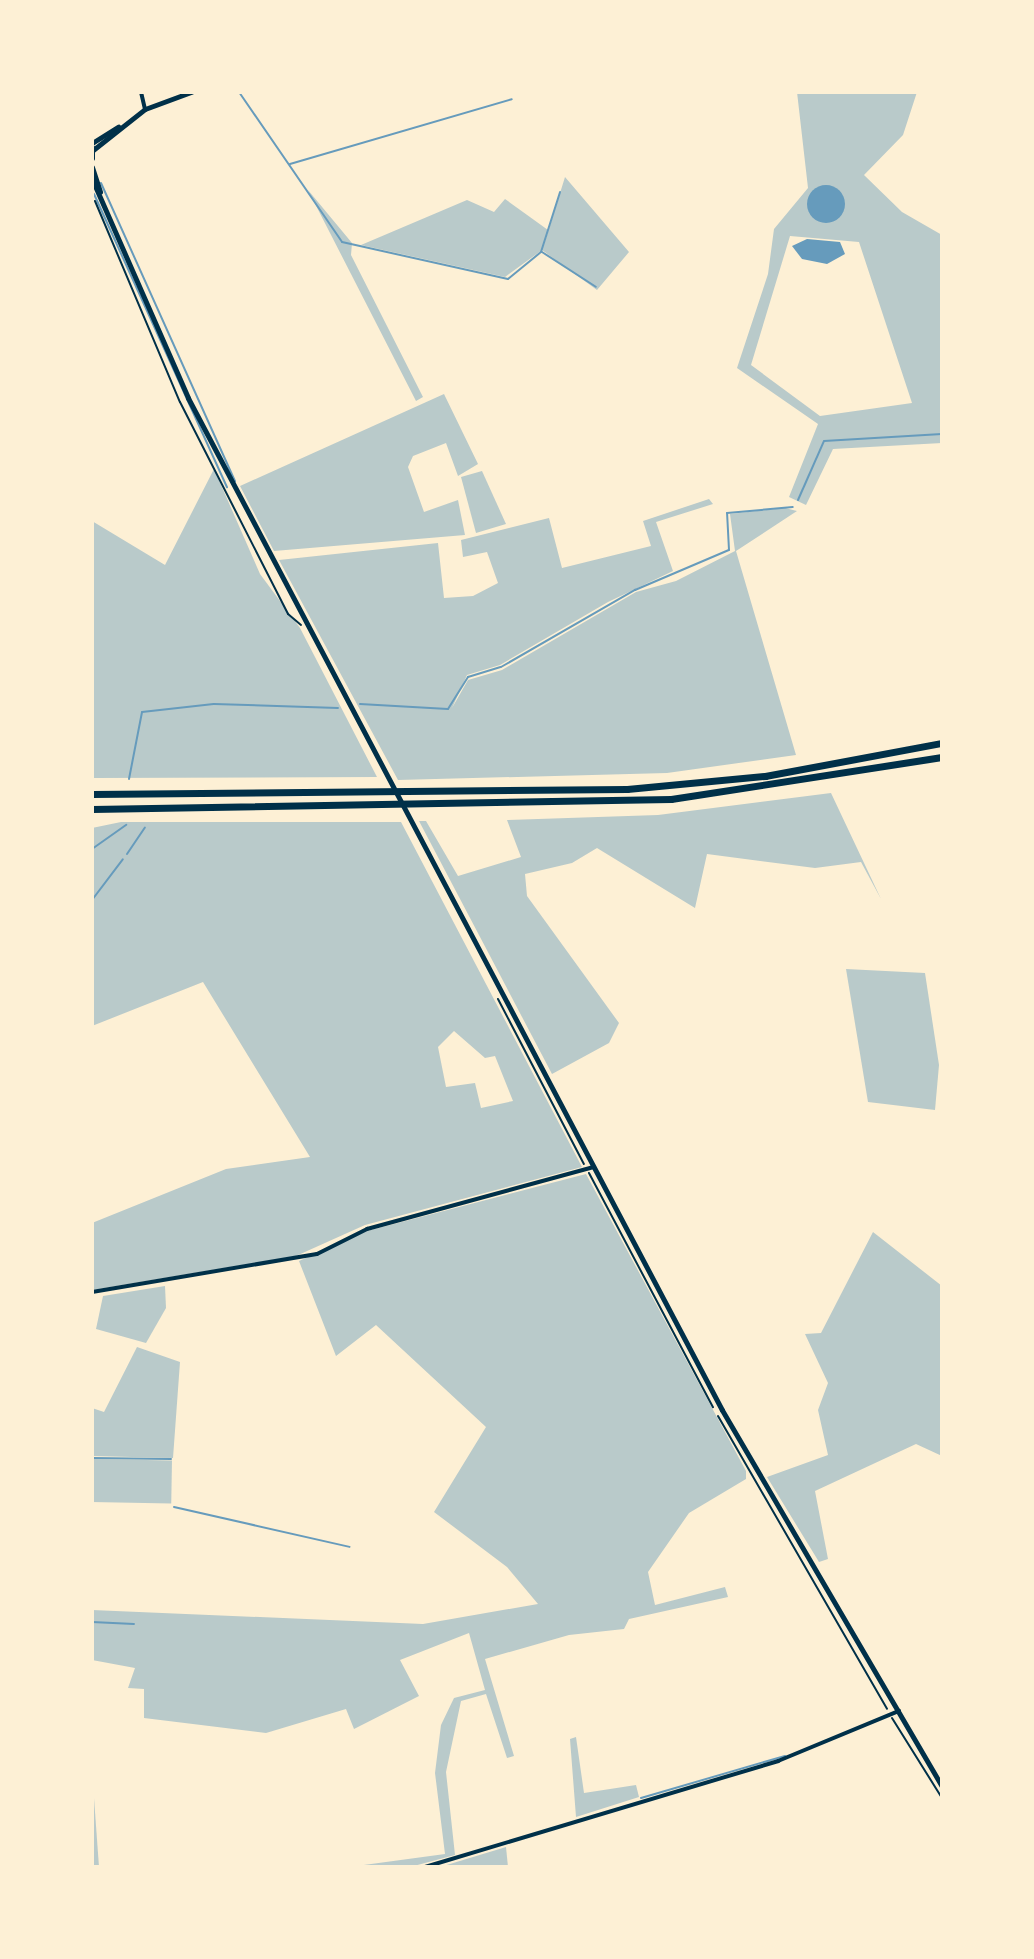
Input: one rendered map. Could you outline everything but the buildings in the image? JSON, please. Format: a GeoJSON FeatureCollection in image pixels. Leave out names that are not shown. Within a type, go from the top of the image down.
{"type":"FeatureCollection","features":[{"type":"Feature","properties":{"kind":"highway"},"geometry":{"type":"LineString","coordinates":[[92,794],[627,789],[765,776],[942,743]]}},
{"type":"Feature","properties":{"kind":"highway"},"geometry":{"type":"LineString","coordinates":[[92,809],[671,799],[942,757]]}},
{"type":"Feature","properties":{"kind":"main road"},"geometry":{"type":"LineString","coordinates":[[92,158],[92,147],[145,109],[191,92]]}},
{"type":"Feature","properties":{"kind":"main road"},"geometry":{"type":"LineString","coordinates":[[92,167],[101,196]]}},
{"type":"Feature","properties":{"kind":"main road"},"geometry":{"type":"LineString","coordinates":[[92,179],[188,398],[722,1410],[942,1786]]}},
{"type":"Feature","properties":{"kind":"street"},"geometry":{"type":"LineString","coordinates":[[141,92],[145,109]]}},
{"type":"Feature","properties":{"kind":"street"},"geometry":{"type":"LineString","coordinates":[[92,1292],[307,1256],[367,1229],[594,1167]]}},
{"type":"Feature","properties":{"kind":"street"},"geometry":{"type":"LineString","coordinates":[[425,1867],[778,1761],[899,1711]]}},
{"type":"Feature","properties":{"kind":"path"},"geometry":{"type":"LineString","coordinates":[[548,1096],[587,1169]]}},
{"type":"Feature","properties":{"kind":"path"},"geometry":{"type":"LineString","coordinates":[[849,1645],[942,1798]]}},
{"type":"Feature","properties":{"kind":"shaded area"},"geometry":{"type":"Polygon","coordinates":[[[797,92],[917,92],[903,135],[864,175],[902,212],[942,235],[942,443],[833,449],[806,505],[789,497],[818,424],[737,368],[768,274],[774,229],[808,188],[797,92]],[[790,236],[751,365],[820,416],[912,403],[859,242],[790,236]]]}},
{"type":"Feature","properties":{"kind":"shaded area"},"geometry":{"type":"Polygon","coordinates":[[[565,177],[629,252],[597,290],[542,250],[505,277],[361,245],[467,200],[494,212],[505,199],[548,230],[543,248],[565,177]]]}},
{"type":"Feature","properties":{"kind":"shaded area"},"geometry":{"type":"Polygon","coordinates":[[[308,190],[352,243],[351,255],[423,397],[416,401],[308,190]]]}},
{"type":"Feature","properties":{"kind":"shaded area"},"geometry":{"type":"Polygon","coordinates":[[[444,394],[478,464],[458,476],[446,443],[413,456],[408,467],[424,512],[458,500],[465,535],[274,551],[240,486],[444,394]]]}},
{"type":"Feature","properties":{"kind":"shaded area"},"geometry":{"type":"Polygon","coordinates":[[[214,469],[260,574],[300,628],[377,777],[92,778],[92,521],[165,565],[214,469]]]}},
{"type":"Feature","properties":{"kind":"shaded area"},"geometry":{"type":"Polygon","coordinates":[[[482,471],[506,524],[476,533],[461,477],[482,471]]]}},
{"type":"Feature","properties":{"kind":"shaded area"},"geometry":{"type":"Polygon","coordinates":[[[709,499],[713,504],[656,522],[673,571],[608,602],[500,665],[467,675],[452,708],[468,680],[502,670],[636,592],[676,581],[735,551],[730,514],[785,508],[797,511],[736,551],[796,755],[667,773],[398,780],[279,560],[438,543],[444,598],[473,596],[498,583],[487,552],[463,557],[461,540],[549,518],[562,568],[651,546],[643,521],[709,499]]]}},
{"type":"Feature","properties":{"kind":"shaded area"},"geometry":{"type":"Polygon","coordinates":[[[831,793],[881,899],[861,862],[815,868],[707,854],[695,908],[597,848],[572,863],[525,874],[527,896],[619,1023],[609,1043],[552,1074],[419,821],[426,821],[458,876],[521,857],[507,820],[658,815],[831,793]]]}},
{"type":"Feature","properties":{"kind":"shaded area"},"geometry":{"type":"Polygon","coordinates":[[[121,822],[401,822],[582,1167],[365,1225],[296,1256],[92,1290],[92,1223],[226,1169],[310,1157],[203,982],[92,1026],[92,828],[121,822]],[[454,1031],[438,1047],[446,1087],[475,1083],[481,1108],[513,1101],[495,1056],[485,1058],[454,1031]]]}},
{"type":"Feature","properties":{"kind":"shaded area"},"geometry":{"type":"Polygon","coordinates":[[[846,969],[925,973],[939,1065],[935,1110],[868,1102],[846,969]]]}},
{"type":"Feature","properties":{"kind":"shaded area"},"geometry":{"type":"Polygon","coordinates":[[[586,1174],[746,1471],[746,1479],[689,1513],[648,1572],[655,1605],[725,1587],[728,1597],[629,1619],[624,1629],[569,1635],[485,1659],[514,1756],[507,1758],[486,1694],[461,1701],[446,1772],[455,1855],[410,1867],[349,1867],[445,1854],[435,1773],[441,1725],[454,1698],[485,1690],[469,1633],[400,1660],[419,1696],[354,1729],[346,1709],[266,1733],[144,1718],[144,1689],[128,1688],[135,1668],[92,1660],[92,1610],[423,1624],[538,1604],[507,1567],[434,1512],[486,1427],[376,1325],[336,1356],[299,1261],[367,1231],[586,1174]]]}},
{"type":"Feature","properties":{"kind":"shaded area"},"geometry":{"type":"Polygon","coordinates":[[[873,1232],[942,1286],[942,1456],[916,1444],[815,1491],[828,1559],[819,1562],[767,1477],[828,1455],[818,1410],[828,1383],[805,1334],[821,1333],[873,1232]]]}},
{"type":"Feature","properties":{"kind":"shaded area"},"geometry":{"type":"Polygon","coordinates":[[[165,1286],[166,1308],[146,1343],[96,1329],[103,1296],[165,1286]]]}},
{"type":"Feature","properties":{"kind":"shaded area"},"geometry":{"type":"Polygon","coordinates":[[[137,1347],[180,1362],[173,1458],[92,1456],[92,1408],[104,1412],[137,1347]]]}},
{"type":"Feature","properties":{"kind":"shaded area"},"geometry":{"type":"Polygon","coordinates":[[[92,1459],[172,1460],[171,1503],[92,1502],[92,1459]]]}},
{"type":"Feature","properties":{"kind":"shaded area"},"geometry":{"type":"Polygon","coordinates":[[[576,1737],[584,1793],[636,1785],[639,1797],[576,1817],[570,1739],[576,1737]]]}},
{"type":"Feature","properties":{"kind":"shaded area"},"geometry":{"type":"Polygon","coordinates":[[[92,1795],[94,1798],[99,1867],[92,1867],[92,1795]]]}},
{"type":"Feature","properties":{"kind":"shaded area"},"geometry":{"type":"Polygon","coordinates":[[[506,1847],[508,1867],[440,1867],[506,1847]]]}},
{"type":"Feature","properties":{"kind":"water"},"geometry":{"type":"Polygon","coordinates":[[[826,185],[839,191],[845,204],[839,217],[826,223],[813,217],[807,204],[813,191],[826,185]]]}},
{"type":"Feature","properties":{"kind":"water"},"geometry":{"type":"Polygon","coordinates":[[[807,239],[840,242],[845,254],[827,264],[802,259],[792,246],[807,239]]]}},
{"type":"Feature","properties":{"kind":"waterway"},"geometry":{"type":"LineString","coordinates":[[239,92],[342,242],[508,279],[541,252],[560,192]]}},
{"type":"Feature","properties":{"kind":"waterway"},"geometry":{"type":"LineString","coordinates":[[290,164],[512,99]]}},
{"type":"Feature","properties":{"kind":"waterway"},"geometry":{"type":"LineString","coordinates":[[101,183],[235,481]]}},
{"type":"Feature","properties":{"kind":"waterway"},"geometry":{"type":"LineString","coordinates":[[94,194],[227,487]]}},
{"type":"Feature","properties":{"kind":"waterway"},"geometry":{"type":"LineString","coordinates":[[542,252],[596,287]]}},
{"type":"Feature","properties":{"kind":"waterway"},"geometry":{"type":"LineString","coordinates":[[798,500],[824,441],[942,434]]}},
{"type":"Feature","properties":{"kind":"waterway"},"geometry":{"type":"LineString","coordinates":[[360,704],[448,709],[468,677],[501,667],[635,590],[729,550],[727,513],[793,507]]}},
{"type":"Feature","properties":{"kind":"waterway"},"geometry":{"type":"LineString","coordinates":[[129,779],[142,712],[214,704],[338,708]]}},
{"type":"Feature","properties":{"kind":"waterway"},"geometry":{"type":"LineString","coordinates":[[92,849],[126,825]]}},
{"type":"Feature","properties":{"kind":"waterway"},"geometry":{"type":"LineString","coordinates":[[127,854],[145,827]]}},
{"type":"Feature","properties":{"kind":"waterway"},"geometry":{"type":"LineString","coordinates":[[92,900],[123,859]]}},
{"type":"Feature","properties":{"kind":"waterway"},"geometry":{"type":"LineString","coordinates":[[92,1458],[171,1459]]}},
{"type":"Feature","properties":{"kind":"waterway"},"geometry":{"type":"LineString","coordinates":[[174,1507],[350,1547]]}},
{"type":"Feature","properties":{"kind":"waterway"},"geometry":{"type":"LineString","coordinates":[[92,1622],[134,1624]]}},
{"type":"Feature","properties":{"kind":"waterway"},"geometry":{"type":"LineString","coordinates":[[641,1798],[785,1756]]}}]}
